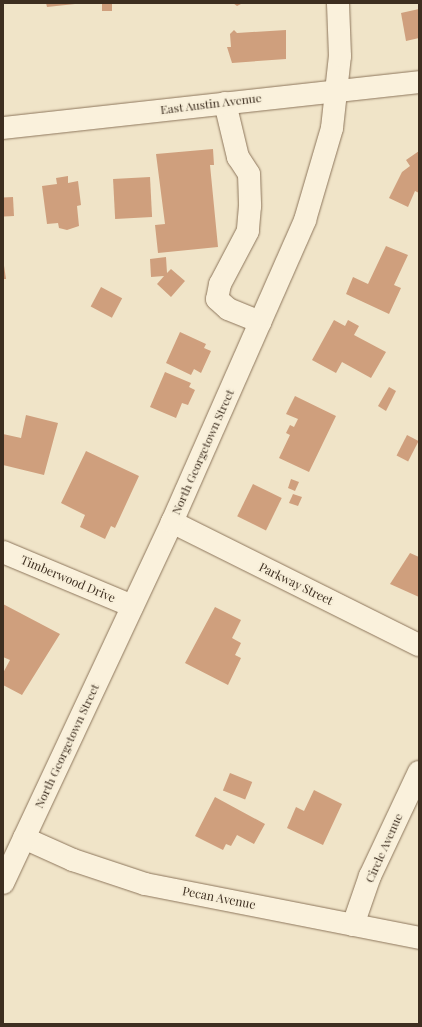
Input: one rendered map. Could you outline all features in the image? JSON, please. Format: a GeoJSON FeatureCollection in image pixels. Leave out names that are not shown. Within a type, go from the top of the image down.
{"type":"FeatureCollection","features":[{"type":"Feature","properties":{"kind":"street","name":"North Georgetown Street"},"geometry":{"type":"LineString","coordinates":[[3,883],[172,522],[260,322],[318,184],[338,90],[338,3]]}},
{"type":"Feature","properties":{"kind":"street","name":"East Austin Avenue"},"geometry":{"type":"LineString","coordinates":[[3,128],[419,82]]}},
{"type":"Feature","properties":{"kind":"street"},"geometry":{"type":"LineString","coordinates":[[225,103],[238,157],[249,174],[250,206],[248,231],[220,284],[217,299],[228,309],[260,322]]}},
{"type":"Feature","properties":{"kind":"street","name":"Parkway Street"},"geometry":{"type":"LineString","coordinates":[[172,522],[419,645]]}},
{"type":"Feature","properties":{"kind":"street","name":"Timberwood Drive"},"geometry":{"type":"LineString","coordinates":[[3,552],[132,606]]}},
{"type":"Feature","properties":{"kind":"street","name":"Circle Avenue"},"geometry":{"type":"LineString","coordinates":[[352,925],[370,876],[419,772]]}},
{"type":"Feature","properties":{"kind":"street","name":"Pecan Avenue"},"geometry":{"type":"LineString","coordinates":[[24,838],[73,860],[145,884],[419,938]]}},
{"type":"Feature","properties":{"kind":"building"},"geometry":{"type":"Polygon","coordinates":[[[46,3],[75,3],[75,4],[47,7],[46,3]]]}},
{"type":"Feature","properties":{"kind":"building"},"geometry":{"type":"Polygon","coordinates":[[[233,3],[243,3],[237,6],[233,3]]]}},
{"type":"Feature","properties":{"kind":"building"},"geometry":{"type":"Polygon","coordinates":[[[102,4],[112,4],[112,11],[102,11],[102,4]]]}},
{"type":"Feature","properties":{"kind":"building"},"geometry":{"type":"Polygon","coordinates":[[[419,9],[419,38],[406,41],[401,13],[419,9]]]}},
{"type":"Feature","properties":{"kind":"building"},"geometry":{"type":"Polygon","coordinates":[[[234,30],[237,33],[286,30],[286,59],[232,63],[227,47],[231,47],[230,34],[234,30]]]}},
{"type":"Feature","properties":{"kind":"building"},"geometry":{"type":"Polygon","coordinates":[[[213,149],[214,165],[210,165],[218,247],[158,253],[155,225],[165,224],[156,154],[213,149]]]}},
{"type":"Feature","properties":{"kind":"building"},"geometry":{"type":"Polygon","coordinates":[[[419,151],[419,193],[415,191],[408,207],[389,198],[402,172],[410,166],[406,160],[419,151]]]}},
{"type":"Feature","properties":{"kind":"building"},"geometry":{"type":"Polygon","coordinates":[[[68,176],[68,183],[78,181],[81,205],[77,206],[79,226],[67,230],[59,228],[58,223],[47,224],[42,186],[57,184],[56,178],[68,176]]]}},
{"type":"Feature","properties":{"kind":"building"},"geometry":{"type":"Polygon","coordinates":[[[150,177],[152,217],[115,219],[113,179],[150,177]]]}},
{"type":"Feature","properties":{"kind":"building"},"geometry":{"type":"Polygon","coordinates":[[[13,197],[14,216],[4,216],[3,198],[13,197]]]}},
{"type":"Feature","properties":{"kind":"building"},"geometry":{"type":"Polygon","coordinates":[[[386,246],[408,255],[394,285],[401,288],[389,314],[346,294],[353,277],[368,284],[386,246]]]}},
{"type":"Feature","properties":{"kind":"building"},"geometry":{"type":"Polygon","coordinates":[[[166,257],[167,273],[171,269],[185,281],[171,297],[157,284],[164,276],[151,277],[150,259],[166,257]]]}},
{"type":"Feature","properties":{"kind":"building"},"geometry":{"type":"Polygon","coordinates":[[[3,259],[6,279],[3,279],[3,259]]]}},
{"type":"Feature","properties":{"kind":"building"},"geometry":{"type":"Polygon","coordinates":[[[101,287],[122,298],[112,318],[91,306],[101,287]]]}},
{"type":"Feature","properties":{"kind":"building"},"geometry":{"type":"Polygon","coordinates":[[[334,320],[345,326],[348,320],[359,326],[354,335],[386,352],[371,378],[342,362],[336,373],[312,360],[334,320]]]}},
{"type":"Feature","properties":{"kind":"building"},"geometry":{"type":"Polygon","coordinates":[[[180,332],[206,344],[204,348],[211,351],[201,373],[194,369],[191,375],[166,363],[180,332]]]}},
{"type":"Feature","properties":{"kind":"building"},"geometry":{"type":"Polygon","coordinates":[[[165,372],[191,383],[189,387],[195,390],[188,405],[182,403],[176,418],[150,407],[165,372]]]}},
{"type":"Feature","properties":{"kind":"building"},"geometry":{"type":"Polygon","coordinates":[[[389,387],[396,391],[386,411],[378,406],[389,387]]]}},
{"type":"Feature","properties":{"kind":"building"},"geometry":{"type":"Polygon","coordinates":[[[295,396],[336,416],[309,472],[279,458],[290,435],[286,433],[290,425],[294,427],[298,419],[286,414],[295,396]]]}},
{"type":"Feature","properties":{"kind":"building"},"geometry":{"type":"Polygon","coordinates":[[[26,415],[58,423],[44,475],[3,465],[3,434],[21,438],[26,415]]]}},
{"type":"Feature","properties":{"kind":"building"},"geometry":{"type":"Polygon","coordinates":[[[407,435],[419,441],[408,461],[397,455],[407,435]]]}},
{"type":"Feature","properties":{"kind":"building"},"geometry":{"type":"Polygon","coordinates":[[[86,451],[139,476],[115,528],[111,526],[105,539],[80,527],[85,515],[61,503],[86,451]]]}},
{"type":"Feature","properties":{"kind":"building"},"geometry":{"type":"Polygon","coordinates":[[[291,479],[299,482],[295,491],[288,488],[291,479]]]}},
{"type":"Feature","properties":{"kind":"building"},"geometry":{"type":"Polygon","coordinates":[[[253,484],[282,498],[266,530],[237,516],[253,484]]]}},
{"type":"Feature","properties":{"kind":"building"},"geometry":{"type":"Polygon","coordinates":[[[293,494],[302,497],[298,506],[289,503],[293,494]]]}},
{"type":"Feature","properties":{"kind":"building"},"geometry":{"type":"Polygon","coordinates":[[[410,553],[419,557],[419,597],[390,584],[410,553]]]}},
{"type":"Feature","properties":{"kind":"building"},"geometry":{"type":"Polygon","coordinates":[[[3,604],[60,634],[22,695],[3,685],[3,673],[10,660],[3,657],[3,604]]]}},
{"type":"Feature","properties":{"kind":"building"},"geometry":{"type":"Polygon","coordinates":[[[215,607],[241,620],[232,638],[241,643],[235,655],[241,658],[228,685],[185,663],[215,607]]]}},
{"type":"Feature","properties":{"kind":"building"},"geometry":{"type":"Polygon","coordinates":[[[230,773],[252,782],[245,800],[223,791],[230,773]]]}},
{"type":"Feature","properties":{"kind":"building"},"geometry":{"type":"Polygon","coordinates":[[[314,790],[342,804],[323,845],[287,828],[296,807],[304,811],[314,790]]]}},
{"type":"Feature","properties":{"kind":"building"},"geometry":{"type":"Polygon","coordinates":[[[215,797],[265,824],[254,844],[237,835],[231,846],[226,844],[223,850],[195,836],[215,797]]]}}]}
